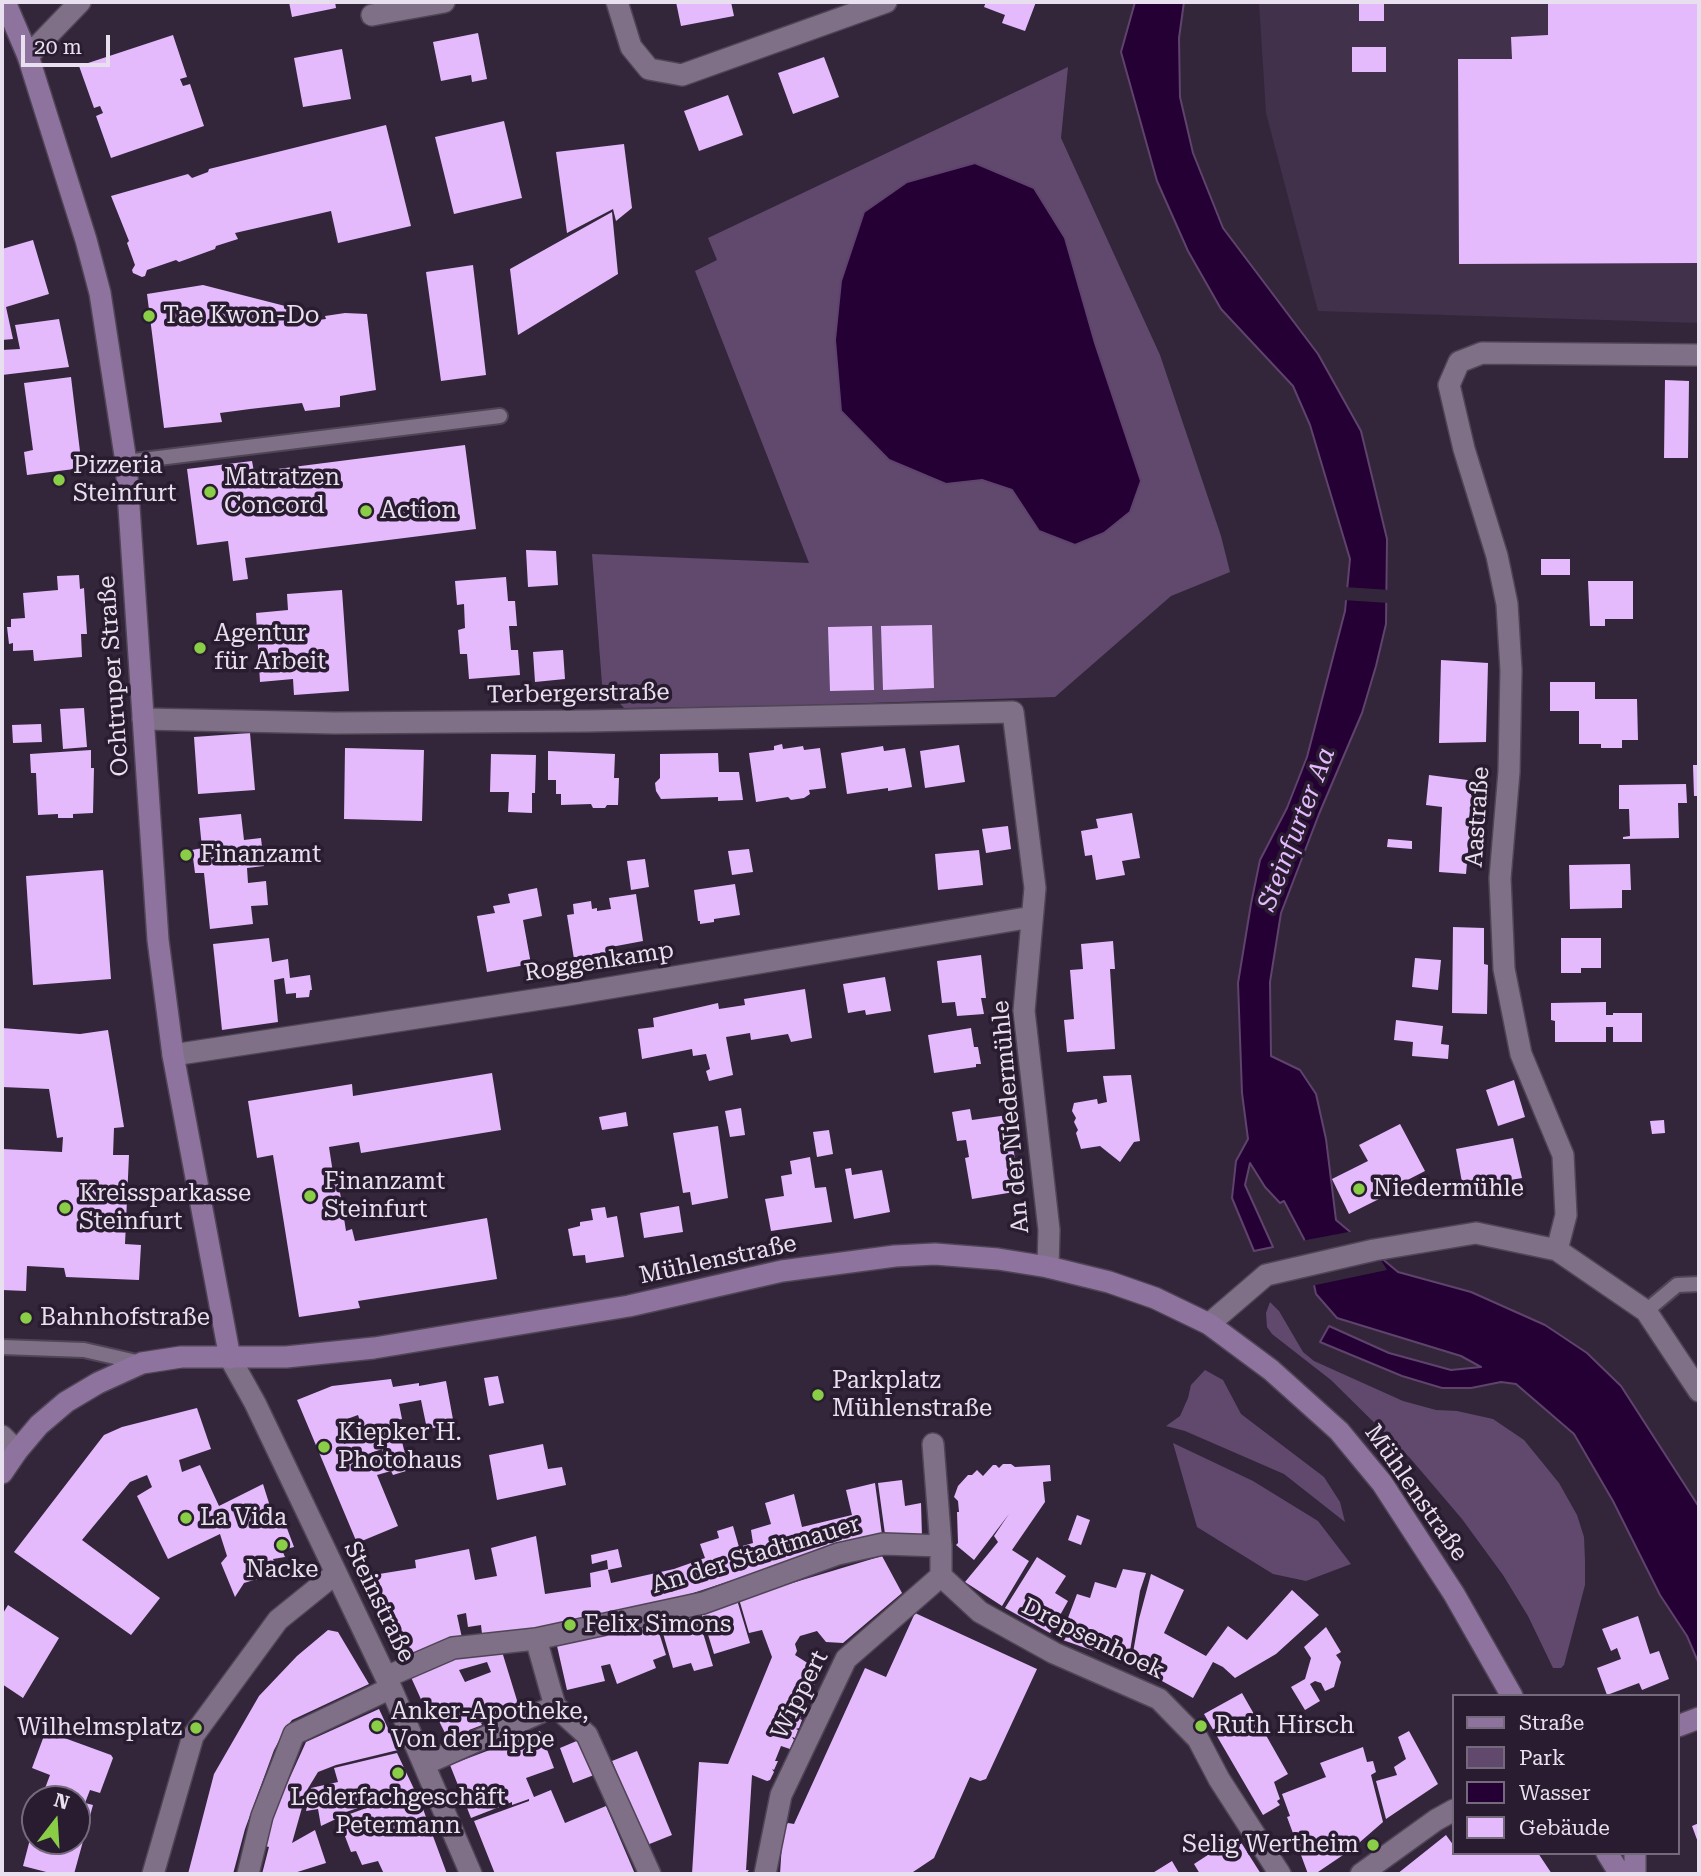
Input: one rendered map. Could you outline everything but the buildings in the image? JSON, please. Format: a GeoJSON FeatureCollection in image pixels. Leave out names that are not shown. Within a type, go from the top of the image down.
{"type":"FeatureCollection","features":[{"type":"Feature","properties":{"kind":"main road","name":"Ochtruper Straße"},"geometry":{"type":"LineString","coordinates":[[5,2],[28,55],[100,293],[126,462],[158,940],[173,1055],[230,1358]]}},
{"type":"Feature","properties":{"kind":"main road","name":"Mühlenstraße"},"geometry":{"type":"LineString","coordinates":[[2,1473],[9,1443],[39,1425],[66,1402],[98,1383],[142,1363],[181,1356],[286,1357],[374,1348],[629,1306],[782,1271],[895,1256],[935,1254],[1048,1266],[1109,1282],[1155,1298],[1209,1324],[1271,1370],[1339,1431],[1382,1483],[1454,1594],[1511,1694]]}},
{"type":"Feature","properties":{"kind":"main road"},"geometry":{"type":"LineString","coordinates":[[1607,1855],[1620,1874]]}},
{"type":"Feature","properties":{"kind":"main road"},"geometry":{"type":"LineString","coordinates":[[1635,1855],[1635,1874]]}},
{"type":"Feature","properties":{"kind":"street"},"geometry":{"type":"LineString","coordinates":[[28,55],[80,2]]}},
{"type":"Feature","properties":{"kind":"street"},"geometry":{"type":"LineString","coordinates":[[372,15],[444,2]]}},
{"type":"Feature","properties":{"kind":"street"},"geometry":{"type":"LineString","coordinates":[[617,2],[631,47],[649,69],[682,75],[886,2]]}},
{"type":"Feature","properties":{"kind":"street","name":"Aastraße"},"geometry":{"type":"LineString","coordinates":[[1557,1250],[1566,1215],[1563,1156],[1521,1054],[1504,969],[1500,878],[1509,772],[1510,670],[1507,604],[1497,556],[1464,449],[1448,385],[1460,362],[1482,353],[1699,355]]}},
{"type":"Feature","properties":{"kind":"street","name":"Terbergerstraße"},"geometry":{"type":"LineString","coordinates":[[143,719],[335,723],[588,721],[1013,712]]}},
{"type":"Feature","properties":{"kind":"street","name":"An der Niedermühle"},"geometry":{"type":"LineString","coordinates":[[1013,712],[1035,888],[1024,1011],[1049,1230],[1048,1266]]}},
{"type":"Feature","properties":{"kind":"street","name":"Roggenkamp"},"geometry":{"type":"LineString","coordinates":[[173,1055],[567,995],[1032,917]]}},
{"type":"Feature","properties":{"kind":"street"},"geometry":{"type":"LineString","coordinates":[[1209,1324],[1266,1275],[1374,1250],[1476,1233],[1557,1250],[1646,1311],[1699,1391]]}},
{"type":"Feature","properties":{"kind":"street","name":"Steinstraße"},"geometry":{"type":"LineString","coordinates":[[230,1358],[255,1403],[388,1682],[471,1874]]}},
{"type":"Feature","properties":{"kind":"street"},"geometry":{"type":"LineString","coordinates":[[933,1444],[941,1576]]}},
{"type":"Feature","properties":{"kind":"street","name":"An der Stadtmauer"},"geometry":{"type":"LineString","coordinates":[[248,1874],[262,1816],[294,1734],[453,1648],[536,1639],[703,1603],[838,1554],[883,1544],[941,1546]]}},
{"type":"Feature","properties":{"kind":"street"},"geometry":{"type":"LineString","coordinates":[[153,1874],[193,1736],[278,1620],[335,1574]]}},
{"type":"Feature","properties":{"kind":"street","name":"Drepsenhoek"},"geometry":{"type":"LineString","coordinates":[[941,1576],[980,1612],[1054,1653],[1158,1699],[1198,1739],[1219,1779],[1280,1874]]}},
{"type":"Feature","properties":{"kind":"street","name":"Wippert"},"geometry":{"type":"LineString","coordinates":[[765,1874],[781,1795],[845,1659],[941,1576]]}},
{"type":"Feature","properties":{"kind":"street"},"geometry":{"type":"LineString","coordinates":[[536,1639],[555,1706],[587,1735],[650,1874]]}},
{"type":"Feature","properties":{"kind":"street"},"geometry":{"type":"LineString","coordinates":[[425,1765],[555,1706]]}},
{"type":"Feature","properties":{"kind":"street"},"geometry":{"type":"LineString","coordinates":[[1361,1874],[1452,1811]]}},
{"type":"Feature","properties":{"kind":"lane"},"geometry":{"type":"LineString","coordinates":[[126,462],[500,416]]}},
{"type":"Feature","properties":{"kind":"lane"},"geometry":{"type":"LineString","coordinates":[[1646,1311],[1677,1286],[1699,1284]]}},
{"type":"Feature","properties":{"kind":"lane"},"geometry":{"type":"LineString","coordinates":[[2,1347],[84,1350],[142,1363]]}},
{"type":"Feature","properties":{"kind":"shaded area"},"geometry":{"type":"Polygon","coordinates":[[[1259,2],[1699,2],[1699,323],[1318,311],[1266,113],[1259,2]]]}},
{"type":"Feature","properties":{"kind":"green space"},"geometry":{"type":"Polygon","coordinates":[[[1068,67],[1061,138],[1160,355],[1221,536],[1230,572],[1171,596],[1055,697],[624,708],[602,684],[592,554],[809,563],[695,271],[717,260],[708,238],[1068,67]]]}},
{"type":"Feature","properties":{"kind":"green space"},"geometry":{"type":"Polygon","coordinates":[[[1270,1302],[1279,1311],[1303,1352],[1314,1361],[1403,1401],[1436,1410],[1457,1411],[1493,1419],[1524,1440],[1559,1483],[1577,1515],[1584,1537],[1585,1560],[1585,1585],[1561,1668],[1553,1668],[1528,1616],[1503,1575],[1462,1519],[1410,1458],[1331,1380],[1272,1334],[1267,1327],[1266,1313],[1270,1302]]]}},
{"type":"Feature","properties":{"kind":"green space"},"geometry":{"type":"Polygon","coordinates":[[[1205,1370],[1223,1380],[1241,1414],[1324,1477],[1340,1502],[1345,1522],[1284,1474],[1185,1431],[1166,1426],[1180,1416],[1191,1385],[1205,1370]]]}},
{"type":"Feature","properties":{"kind":"green space"},"geometry":{"type":"Polygon","coordinates":[[[1173,1443],[1253,1481],[1318,1521],[1351,1564],[1306,1581],[1273,1574],[1197,1527],[1173,1443]]]}},
{"type":"Feature","properties":{"kind":"water","name":"Steinfurter Aa"},"geometry":{"type":"Polygon","coordinates":[[[1135,2],[1184,2],[1179,38],[1180,97],[1193,153],[1223,228],[1318,354],[1361,431],[1387,539],[1386,624],[1376,666],[1362,713],[1281,913],[1270,982],[1271,1056],[1300,1070],[1316,1094],[1326,1139],[1336,1220],[1398,1272],[1471,1292],[1545,1325],[1587,1353],[1621,1386],[1699,1507],[1699,1664],[1687,1636],[1660,1595],[1613,1501],[1574,1434],[1516,1384],[1501,1382],[1471,1388],[1442,1388],[1402,1376],[1320,1342],[1329,1326],[1389,1353],[1451,1370],[1481,1367],[1461,1356],[1337,1318],[1316,1294],[1304,1239],[1284,1201],[1280,1203],[1265,1187],[1250,1163],[1245,1185],[1273,1247],[1254,1251],[1232,1198],[1236,1161],[1248,1139],[1242,1093],[1238,983],[1251,904],[1260,860],[1287,808],[1307,757],[1345,611],[1350,559],[1310,425],[1293,386],[1221,309],[1188,251],[1157,181],[1121,52],[1135,2]]]}},
{"type":"Feature","properties":{"kind":"water"},"geometry":{"type":"Polygon","coordinates":[[[975,163],[1034,188],[1065,238],[1095,343],[1141,481],[1130,512],[1104,533],[1075,545],[1039,531],[1012,490],[982,480],[946,484],[889,460],[841,411],[835,340],[841,281],[864,212],[907,182],[975,163]]]}},
{"type":"Feature","properties":{"kind":"pier"},"geometry":{"type":"Polygon","coordinates":[[[1344,587],[1390,590],[1389,603],[1343,600],[1344,587]]]}},
{"type":"Feature","properties":{"kind":"pier"},"geometry":{"type":"Polygon","coordinates":[[[1354,1231],[1372,1245],[1387,1270],[1311,1286],[1301,1241],[1354,1231]]]}},
{"type":"Feature","properties":{"kind":"place","name":"Tae Kwon-Do"},"geometry":{"type":"Point","coordinates":[149,316]}},
{"type":"Feature","properties":{"kind":"place","name":"Pizzeria Steinfurt"},"geometry":{"type":"Point","coordinates":[59,480]}},
{"type":"Feature","properties":{"kind":"place","name":"Matratzen Concord"},"geometry":{"type":"Point","coordinates":[210,492]}},
{"type":"Feature","properties":{"kind":"place","name":"Action"},"geometry":{"type":"Point","coordinates":[366,511]}},
{"type":"Feature","properties":{"kind":"place","name":"Agentur für Arbeit"},"geometry":{"type":"Point","coordinates":[200,648]}},
{"type":"Feature","properties":{"kind":"place","name":"Finanzamt"},"geometry":{"type":"Point","coordinates":[186,855]}},
{"type":"Feature","properties":{"kind":"place","name":"Niedermühle"},"geometry":{"type":"Point","coordinates":[1359,1189]}},
{"type":"Feature","properties":{"kind":"place","name":"Finanzamt Steinfurt"},"geometry":{"type":"Point","coordinates":[310,1196]}},
{"type":"Feature","properties":{"kind":"place","name":"Kreissparkasse Steinfurt"},"geometry":{"type":"Point","coordinates":[65,1208]}},
{"type":"Feature","properties":{"kind":"place","name":"Bahnhofstraße"},"geometry":{"type":"Point","coordinates":[26,1318]}},
{"type":"Feature","properties":{"kind":"place","name":"Parkplatz Mühlenstraße"},"geometry":{"type":"Point","coordinates":[818,1395]}},
{"type":"Feature","properties":{"kind":"place","name":"Kiepker H. Photohaus"},"geometry":{"type":"Point","coordinates":[324,1447]}},
{"type":"Feature","properties":{"kind":"place","name":"La Vida"},"geometry":{"type":"Point","coordinates":[186,1518]}},
{"type":"Feature","properties":{"kind":"place","name":"Nacke"},"geometry":{"type":"Point","coordinates":[282,1545]}},
{"type":"Feature","properties":{"kind":"place","name":"Felix Simons"},"geometry":{"type":"Point","coordinates":[570,1625]}},
{"type":"Feature","properties":{"kind":"place","name":"Anker-Apotheke, Von der Lippe"},"geometry":{"type":"Point","coordinates":[377,1726]}},
{"type":"Feature","properties":{"kind":"place","name":"Ruth Hirsch"},"geometry":{"type":"Point","coordinates":[1201,1726]}},
{"type":"Feature","properties":{"kind":"place","name":"Wilhelmsplatz"},"geometry":{"type":"Point","coordinates":[196,1728]}},
{"type":"Feature","properties":{"kind":"place","name":"Lederfachgeschäft Petermann"},"geometry":{"type":"Point","coordinates":[398,1773]}},
{"type":"Feature","properties":{"kind":"place","name":"Selig Wertheim"},"geometry":{"type":"Point","coordinates":[1373,1845]}}]}
